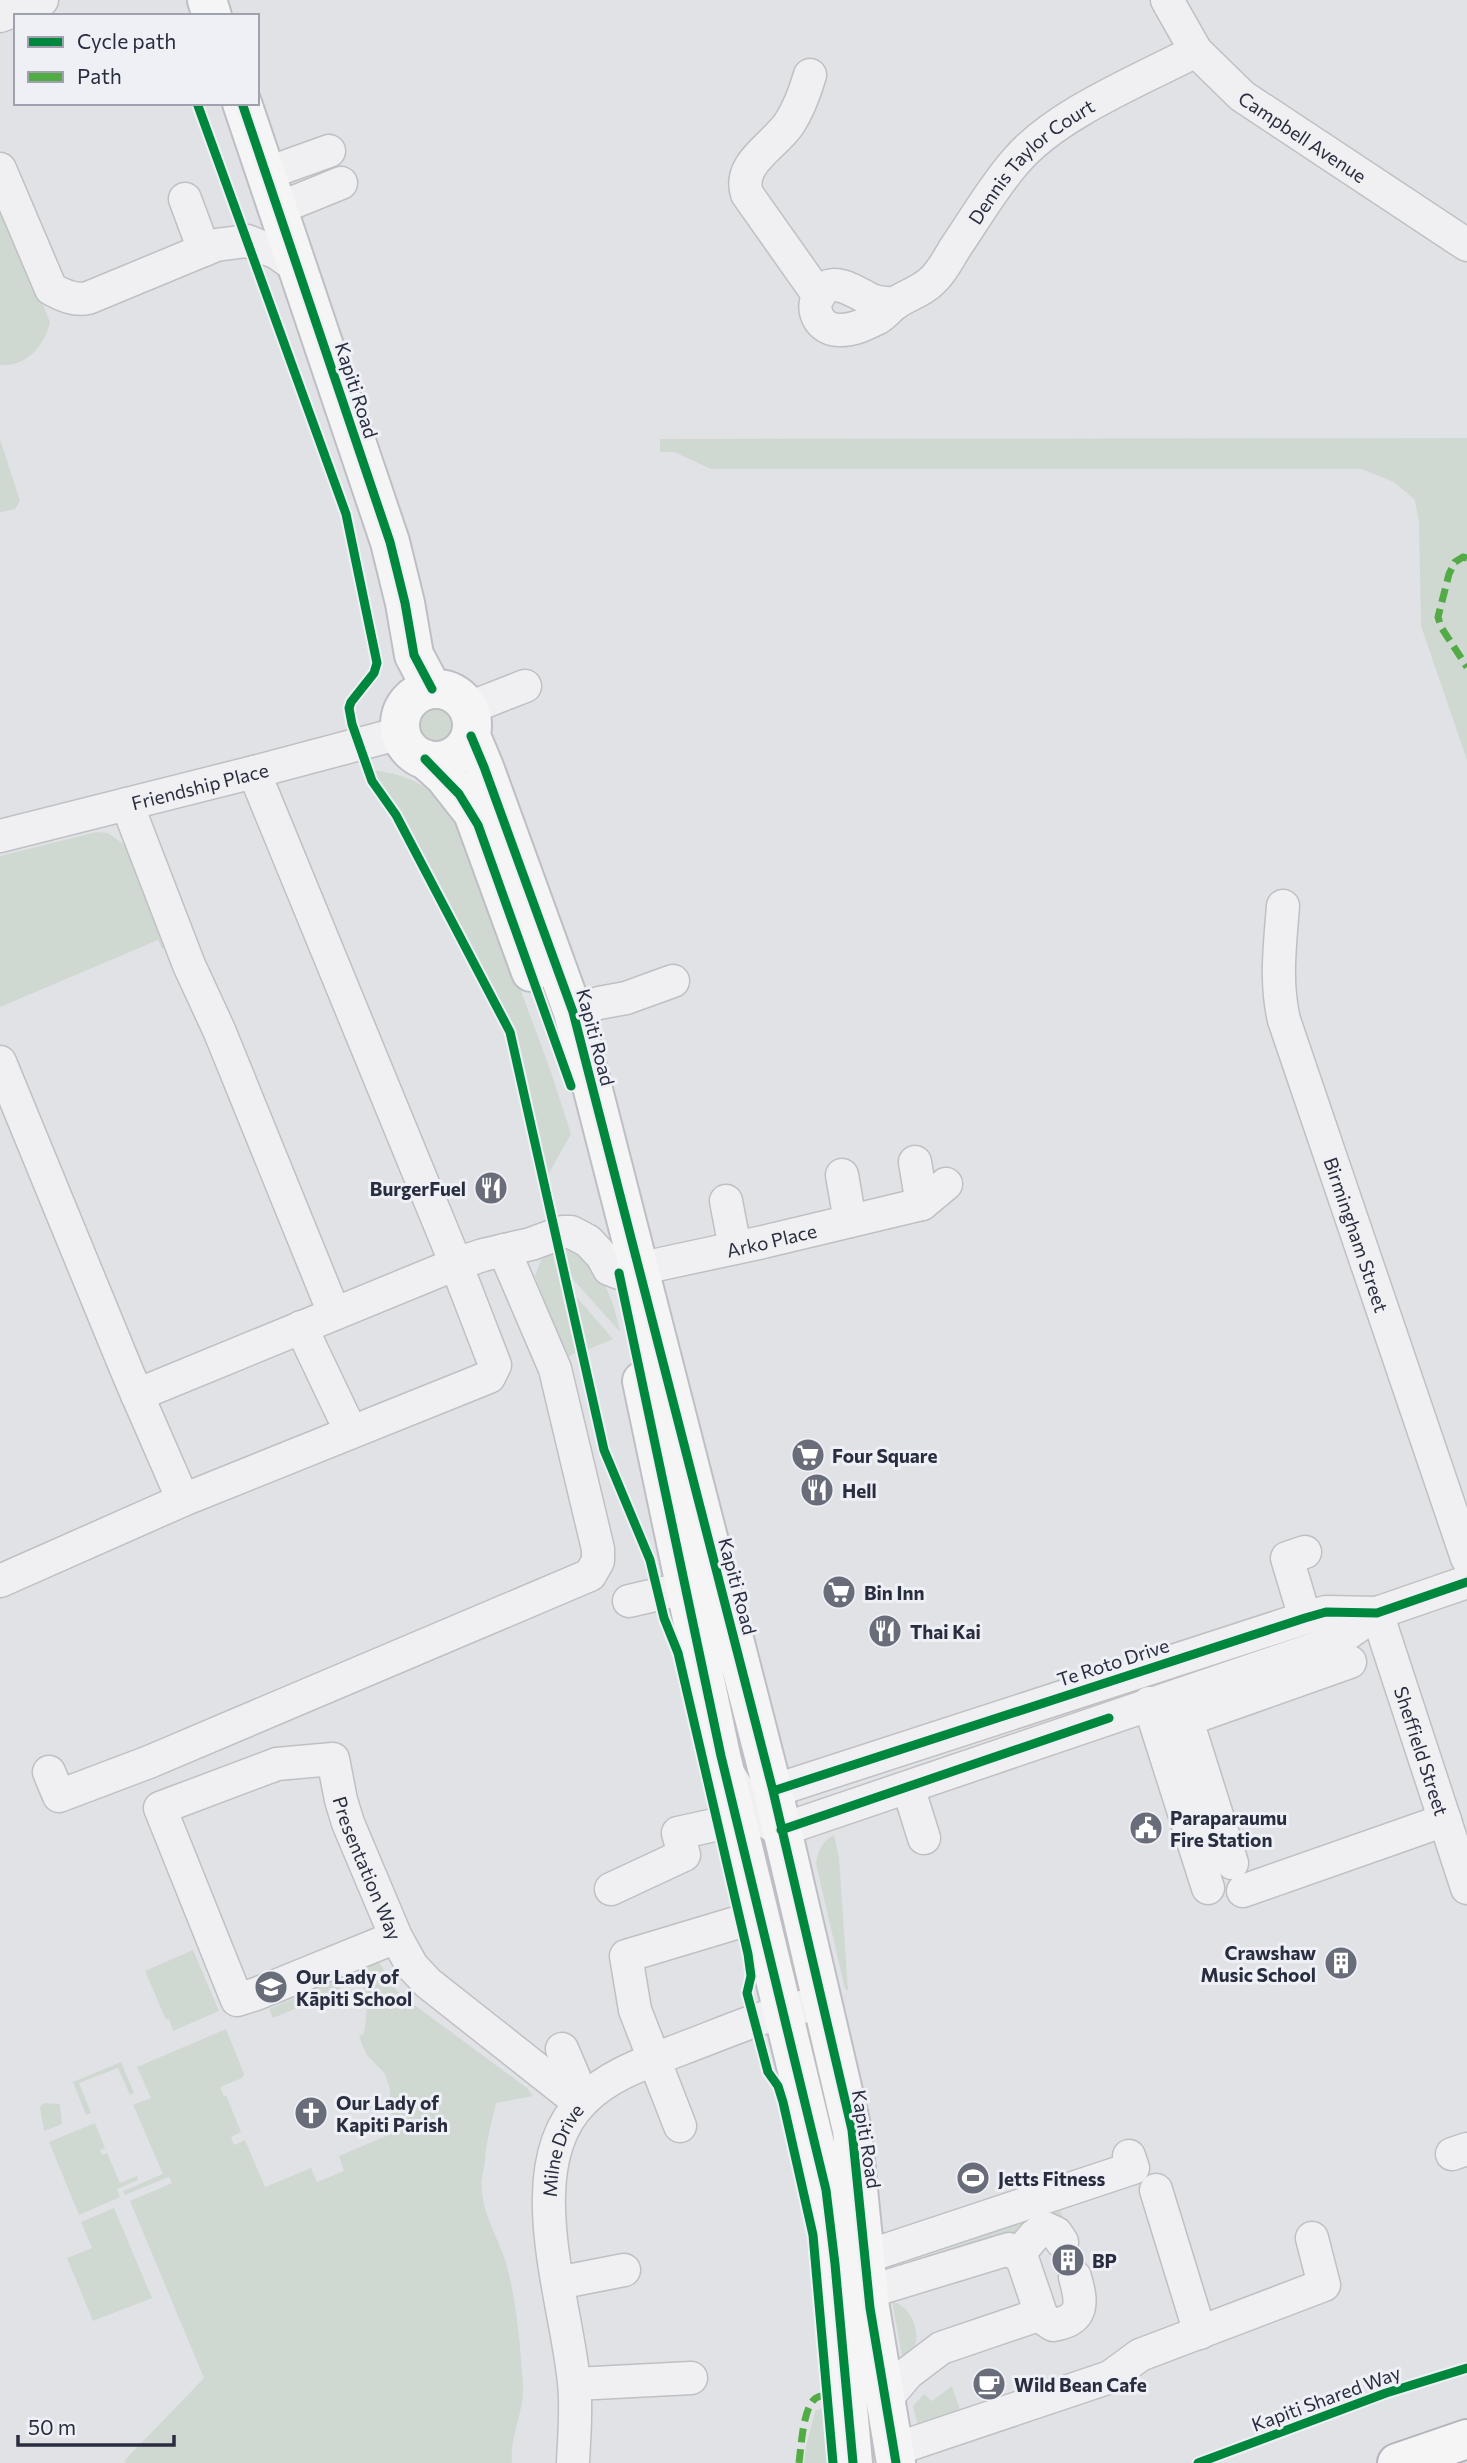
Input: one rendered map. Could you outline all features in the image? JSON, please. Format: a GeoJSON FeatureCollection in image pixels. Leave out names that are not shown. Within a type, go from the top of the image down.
{"type":"FeatureCollection","features":[{"type":"Feature","properties":{"kind":"main road","name":"Kapiti Road"},"geometry":{"type":"LineString","coordinates":[[243,105],[390,542],[414,655],[432,689]]}},
{"type":"Feature","properties":{"kind":"main road"},"geometry":{"type":"LineString","coordinates":[[432,689],[453,693],[470,722],[467,744],[453,757],[434,761],[413,746],[400,723],[407,704],[422,691],[432,689]]}},
{"type":"Feature","properties":{"kind":"main road","name":"Kapiti Road"},"geometry":{"type":"LineString","coordinates":[[470,722],[573,1012],[629,1271],[763,1814],[821,2003],[852,2130],[867,2275],[895,2457]]}},
{"type":"Feature","properties":{"kind":"main road","name":"Kapiti Road"},"geometry":{"type":"LineString","coordinates":[[413,746],[459,794],[478,825],[562,1058],[629,1271],[684,1588],[724,1767],[763,1814]]}},
{"type":"Feature","properties":{"kind":"main road"},"geometry":{"type":"LineString","coordinates":[[562,1058],[573,1012]]}},
{"type":"Feature","properties":{"kind":"main road","name":"Kapiti Road"},"geometry":{"type":"LineString","coordinates":[[763,1814],[751,1878],[826,2190],[853,2463]]}},
{"type":"Feature","properties":{"kind":"main road"},"geometry":{"type":"LineString","coordinates":[[1397,2463],[1467,2439]]}},
{"type":"Feature","properties":{"kind":"street","name":"Campbell Avenue"},"geometry":{"type":"LineString","coordinates":[[1167,0],[1196,51],[1242,96],[1467,246]]}},
{"type":"Feature","properties":{"kind":"street","name":"Dennis Taylor Court"},"geometry":{"type":"LineString","coordinates":[[810,75],[802,100],[788,125],[748,169],[743,183],[747,194],[818,296],[826,287],[835,285],[877,302],[895,304],[935,278],[1015,161],[1041,135],[1196,51]]}},
{"type":"Feature","properties":{"kind":"street"},"geometry":{"type":"LineString","coordinates":[[271,191],[329,151]]}},
{"type":"Feature","properties":{"kind":"street"},"geometry":{"type":"LineString","coordinates":[[0,169],[51,289],[63,295],[88,298],[210,248],[247,241],[277,253],[298,268]]}},
{"type":"Feature","properties":{"kind":"street"},"geometry":{"type":"LineString","coordinates":[[271,191],[341,183]]}},
{"type":"Feature","properties":{"kind":"street"},"geometry":{"type":"LineString","coordinates":[[185,199],[210,248]]}},
{"type":"Feature","properties":{"kind":"street"},"geometry":{"type":"LineString","coordinates":[[470,722],[525,686]]}},
{"type":"Feature","properties":{"kind":"street","name":"Friendship Place"},"geometry":{"type":"LineString","coordinates":[[0,836],[254,772],[413,746]]}},
{"type":"Feature","properties":{"kind":"street"},"geometry":{"type":"LineString","coordinates":[[0,1581],[183,1500],[489,1377],[495,1365],[254,772]]}},
{"type":"Feature","properties":{"kind":"street"},"geometry":{"type":"LineString","coordinates":[[127,804],[189,965],[219,1030],[334,1313]]}},
{"type":"Feature","properties":{"kind":"street","name":"Birmingham Street"},"geometry":{"type":"LineString","coordinates":[[1283,906],[1278,970],[1284,1020],[1467,1558]]}},
{"type":"Feature","properties":{"kind":"street"},"geometry":{"type":"LineString","coordinates":[[573,1012],[626,998],[673,981]]}},
{"type":"Feature","properties":{"kind":"street"},"geometry":{"type":"LineString","coordinates":[[0,1062],[183,1500]]}},
{"type":"Feature","properties":{"kind":"street","name":"Arko Place"},"geometry":{"type":"LineString","coordinates":[[629,1271],[850,1221],[934,1194],[915,1162]]}},
{"type":"Feature","properties":{"kind":"street"},"geometry":{"type":"LineString","coordinates":[[842,1175],[850,1221]]}},
{"type":"Feature","properties":{"kind":"street"},"geometry":{"type":"LineString","coordinates":[[726,1201],[735,1248]]}},
{"type":"Feature","properties":{"kind":"street"},"geometry":{"type":"LineString","coordinates":[[137,1395],[456,1264],[531,1244],[556,1233],[571,1232],[588,1241],[602,1256],[609,1269],[629,1271]]}},
{"type":"Feature","properties":{"kind":"street"},"geometry":{"type":"LineString","coordinates":[[49,1772],[59,1796],[149,1762],[590,1575],[598,1561],[598,1549],[555,1368],[504,1250]]}},
{"type":"Feature","properties":{"kind":"street"},"geometry":{"type":"LineString","coordinates":[[301,1327],[351,1432]]}},
{"type":"Feature","properties":{"kind":"street"},"geometry":{"type":"LineString","coordinates":[[1305,1552],[1287,1558],[1305,1618]]}},
{"type":"Feature","properties":{"kind":"street","name":"Te Roto Drive"},"geometry":{"type":"LineString","coordinates":[[763,1814],[850,1808],[1149,1703],[1183,1707],[1337,1641],[1377,1613],[1467,1582]]}},
{"type":"Feature","properties":{"kind":"street"},"geometry":{"type":"LineString","coordinates":[[629,1601],[684,1588]]}},
{"type":"Feature","properties":{"kind":"street","name":"Te Roto Drive"},"geometry":{"type":"LineString","coordinates":[[763,1814],[871,1760],[1305,1618],[1326,1612],[1377,1613]]}},
{"type":"Feature","properties":{"kind":"street","name":"Sheffield Street"},"geometry":{"type":"LineString","coordinates":[[1377,1613],[1467,1888]]}},
{"type":"Feature","properties":{"kind":"street"},"geometry":{"type":"LineString","coordinates":[[1350,1662],[1183,1707],[1238,1877],[1444,1821]]}},
{"type":"Feature","properties":{"kind":"street"},"geometry":{"type":"LineString","coordinates":[[1098,1686],[1109,1718]]}},
{"type":"Feature","properties":{"kind":"street"},"geometry":{"type":"LineString","coordinates":[[1149,1703],[1208,1888]]}},
{"type":"Feature","properties":{"kind":"street","name":"Presentation Way"},"geometry":{"type":"LineString","coordinates":[[396,1937],[237,2000],[160,1808],[277,1764],[333,1759],[348,1823],[396,1937],[412,1966],[428,1983],[572,2096]]}},
{"type":"Feature","properties":{"kind":"street"},"geometry":{"type":"LineString","coordinates":[[850,1808],[860,1772],[871,1760]]}},
{"type":"Feature","properties":{"kind":"street"},"geometry":{"type":"LineString","coordinates":[[908,1787],[924,1838]]}},
{"type":"Feature","properties":{"kind":"street"},"geometry":{"type":"LineString","coordinates":[[611,1889],[684,1855],[678,1833],[763,1814]]}},
{"type":"Feature","properties":{"kind":"street"},"geometry":{"type":"LineString","coordinates":[[680,2126],[635,2010],[626,1956],[759,1916]]}},
{"type":"Feature","properties":{"kind":"street","name":"Milne Drive"},"geometry":{"type":"LineString","coordinates":[[573,2463],[575,2384],[551,2239],[548,2186],[572,2096],[654,2060],[781,2011],[821,2003]]}},
{"type":"Feature","properties":{"kind":"street"},"geometry":{"type":"LineString","coordinates":[[562,2049],[574,2077],[572,2096]]}},
{"type":"Feature","properties":{"kind":"street"},"geometry":{"type":"LineString","coordinates":[[867,2275],[1133,2168],[1129,2156]]}},
{"type":"Feature","properties":{"kind":"street"},"geometry":{"type":"LineString","coordinates":[[1156,2190],[1200,2333]]}},
{"type":"Feature","properties":{"kind":"street"},"geometry":{"type":"LineString","coordinates":[[1018,2255],[1034,2236],[1045,2228],[1056,2233],[1062,2242]]}},
{"type":"Feature","properties":{"kind":"street"},"geometry":{"type":"LineString","coordinates":[[895,2457],[1110,2377],[1140,2355],[1324,2285],[1312,2238]]}},
{"type":"Feature","properties":{"kind":"street"},"geometry":{"type":"LineString","coordinates":[[867,2275],[1009,2249],[1022,2258],[1041,2314],[1053,2325],[1075,2316],[1081,2299],[1075,2277]]}},
{"type":"Feature","properties":{"kind":"street"},"geometry":{"type":"LineString","coordinates":[[558,2283],[624,2270]]}},
{"type":"Feature","properties":{"kind":"street"},"geometry":{"type":"LineString","coordinates":[[885,2400],[908,2373],[941,2348],[1041,2314]]}},
{"type":"Feature","properties":{"kind":"street"},"geometry":{"type":"LineString","coordinates":[[575,2384],[691,2378]]}},
{"type":"Feature","properties":{"kind":"shaded area"},"geometry":{"type":"Polygon","coordinates":[[[0,198],[50,322],[39,347],[26,359],[9,365],[0,365],[0,198]]]}},
{"type":"Feature","properties":{"kind":"shaded area"},"geometry":{"type":"Polygon","coordinates":[[[1467,438],[1467,760],[1421,626],[1419,523],[1415,500],[1394,482],[1361,469],[711,469],[674,452],[660,452],[660,439],[1467,438]]]}},
{"type":"Feature","properties":{"kind":"shaded area"},"geometry":{"type":"Polygon","coordinates":[[[0,439],[20,501],[15,509],[2,512],[0,512],[0,439]]]}},
{"type":"Feature","properties":{"kind":"shaded area"},"geometry":{"type":"Polygon","coordinates":[[[439,708],[451,714],[457,726],[451,738],[439,744],[427,738],[421,726],[427,714],[439,708]]]}},
{"type":"Feature","properties":{"kind":"shaded area"},"geometry":{"type":"Polygon","coordinates":[[[373,770],[398,775],[418,783],[437,796],[455,814],[550,1069],[571,1134],[544,1182],[510,1032],[373,770]]]}},
{"type":"Feature","properties":{"kind":"shaded area"},"geometry":{"type":"Polygon","coordinates":[[[96,832],[108,833],[125,845],[168,946],[162,949],[158,940],[0,1007],[0,856],[96,832]]]}},
{"type":"Feature","properties":{"kind":"shaded area"},"geometry":{"type":"Polygon","coordinates":[[[566,1249],[588,1262],[604,1283],[620,1332],[570,1276],[566,1249]]]}},
{"type":"Feature","properties":{"kind":"shaded area"},"geometry":{"type":"Polygon","coordinates":[[[553,1251],[578,1352],[561,1360],[535,1276],[541,1260],[553,1251]]]}},
{"type":"Feature","properties":{"kind":"shaded area"},"geometry":{"type":"Polygon","coordinates":[[[574,1294],[613,1339],[587,1350],[574,1294]]]}},
{"type":"Feature","properties":{"kind":"shaded area"},"geometry":{"type":"Polygon","coordinates":[[[834,1835],[839,1857],[848,1991],[845,1989],[816,1864],[821,1847],[834,1835]]]}},
{"type":"Feature","properties":{"kind":"shaded area"},"geometry":{"type":"Polygon","coordinates":[[[193,1950],[219,2011],[173,2031],[145,1971],[193,1950]]]}},
{"type":"Feature","properties":{"kind":"shaded area"},"geometry":{"type":"Polygon","coordinates":[[[379,1962],[401,1995],[527,2088],[533,2096],[496,2103],[481,2183],[483,2201],[510,2278],[519,2338],[523,2394],[513,2443],[512,2463],[126,2463],[124,2461],[204,2378],[130,2201],[172,2183],[169,2177],[125,2195],[123,2191],[163,2174],[133,2105],[151,2098],[137,2067],[226,2029],[244,2074],[242,2078],[220,2087],[241,2132],[231,2137],[234,2145],[245,2140],[265,2187],[311,2168],[317,2182],[344,2171],[339,2156],[398,2131],[389,2107],[390,2089],[385,2074],[366,2054],[359,2036],[364,2034],[368,1998],[357,1972],[379,1962]]]}},
{"type":"Feature","properties":{"kind":"shaded area"},"geometry":{"type":"Polygon","coordinates":[[[341,1978],[340,1990],[273,2018],[269,2009],[341,1978]]]}},
{"type":"Feature","properties":{"kind":"shaded area"},"geometry":{"type":"Polygon","coordinates":[[[121,2062],[134,2093],[130,2095],[118,2068],[79,2083],[91,2113],[86,2115],[73,2082],[121,2062]]]}},
{"type":"Feature","properties":{"kind":"shaded area"},"geometry":{"type":"Polygon","coordinates":[[[44,2103],[60,2104],[62,2124],[44,2131],[40,2107],[44,2103]]]}},
{"type":"Feature","properties":{"kind":"shaded area"},"geometry":{"type":"Polygon","coordinates":[[[95,2123],[105,2148],[100,2150],[102,2155],[107,2153],[120,2183],[137,2176],[138,2180],[117,2189],[120,2197],[79,2215],[49,2142],[95,2123]]]}},
{"type":"Feature","properties":{"kind":"shaded area"},"geometry":{"type":"Polygon","coordinates":[[[114,2208],[152,2298],[93,2321],[67,2258],[92,2248],[81,2222],[114,2208]]]}},
{"type":"Feature","properties":{"kind":"shaded area"},"geometry":{"type":"Polygon","coordinates":[[[1060,2210],[1071,2239],[1005,2233],[889,2274],[888,2269],[1060,2210]]]}},
{"type":"Feature","properties":{"kind":"shaded area"},"geometry":{"type":"Polygon","coordinates":[[[892,2302],[907,2311],[916,2329],[915,2345],[903,2361],[892,2302]]]}},
{"type":"Feature","properties":{"kind":"shaded area"},"geometry":{"type":"Polygon","coordinates":[[[952,2386],[962,2416],[919,2430],[913,2406],[924,2394],[932,2401],[952,2386]]]}},
{"type":"Feature","properties":{"kind":"shaded area"},"geometry":{"type":"Polygon","coordinates":[[[824,2407],[831,2463],[804,2463],[815,2411],[824,2407]]]}},
{"type":"Feature","properties":{"kind":"marked path"},"geometry":{"type":"LineString","coordinates":[[1467,558],[1463,557],[1455,562],[1449,574],[1438,617],[1441,627],[1467,667]]}},
{"type":"Feature","properties":{"kind":"marked path"},"geometry":{"type":"LineString","coordinates":[[799,2463],[808,2409],[816,2398],[832,2394]]}},
{"type":"Feature","properties":{"kind":"cycle path"},"geometry":{"type":"LineString","coordinates":[[198,105],[346,514],[377,663],[374,673],[351,702],[349,708],[352,724],[372,781],[396,815],[510,1032],[604,1450],[650,1560],[664,1618],[678,1653],[748,1954],[751,1976],[747,1993],[768,2072],[778,2086],[783,2102],[813,2235],[833,2463]]}},
{"type":"Feature","properties":{"kind":"cycle path"},"geometry":{"type":"LineString","coordinates":[[243,105],[390,542],[414,655],[432,689]]}},
{"type":"Feature","properties":{"kind":"cycle path"},"geometry":{"type":"LineString","coordinates":[[471,736],[573,1012],[773,1791],[852,2130],[870,2308],[896,2463]]}},
{"type":"Feature","properties":{"kind":"cycle path"},"geometry":{"type":"LineString","coordinates":[[425,759],[459,794],[478,825],[571,1086]]}},
{"type":"Feature","properties":{"kind":"cycle path"},"geometry":{"type":"LineString","coordinates":[[619,1273],[721,1756],[826,2190],[853,2463]]}},
{"type":"Feature","properties":{"kind":"cycle path"},"geometry":{"type":"LineString","coordinates":[[773,1791],[1305,1618],[1326,1612],[1377,1613],[1467,1582]]}},
{"type":"Feature","properties":{"kind":"cycle path"},"geometry":{"type":"LineString","coordinates":[[781,1830],[1109,1718]]}},
{"type":"Feature","properties":{"kind":"cycle path","name":"Kapiti Shared Way"},"geometry":{"type":"LineString","coordinates":[[1198,2463],[1386,2393],[1467,2368]]}},
{"type":"Feature","properties":{"kind":"place","name":"BurgerFuel"},"geometry":{"type":"Point","coordinates":[491,1188]}},
{"type":"Feature","properties":{"kind":"place","name":"Four Square"},"geometry":{"type":"Point","coordinates":[808,1455]}},
{"type":"Feature","properties":{"kind":"place","name":"Hell"},"geometry":{"type":"Point","coordinates":[817,1490]}},
{"type":"Feature","properties":{"kind":"place","name":"Bin Inn"},"geometry":{"type":"Point","coordinates":[839,1592]}},
{"type":"Feature","properties":{"kind":"place","name":"Thai Kai"},"geometry":{"type":"Point","coordinates":[885,1631]}},
{"type":"Feature","properties":{"kind":"place","name":"Paraparaumu Fire Station"},"geometry":{"type":"Point","coordinates":[1146,1828]}},
{"type":"Feature","properties":{"kind":"place","name":"Crawshaw Music School"},"geometry":{"type":"Point","coordinates":[1341,1963]}},
{"type":"Feature","properties":{"kind":"place","name":"Our Lady of Kāpiti School"},"geometry":{"type":"Point","coordinates":[271,1987]}},
{"type":"Feature","properties":{"kind":"place","name":"Our Lady of Kapiti Parish"},"geometry":{"type":"Point","coordinates":[311,2113]}},
{"type":"Feature","properties":{"kind":"place","name":"Jetts Fitness"},"geometry":{"type":"Point","coordinates":[973,2178]}},
{"type":"Feature","properties":{"kind":"place","name":"BP"},"geometry":{"type":"Point","coordinates":[1068,2260]}},
{"type":"Feature","properties":{"kind":"place","name":"Wild Bean Cafe"},"geometry":{"type":"Point","coordinates":[989,2384]}}]}
